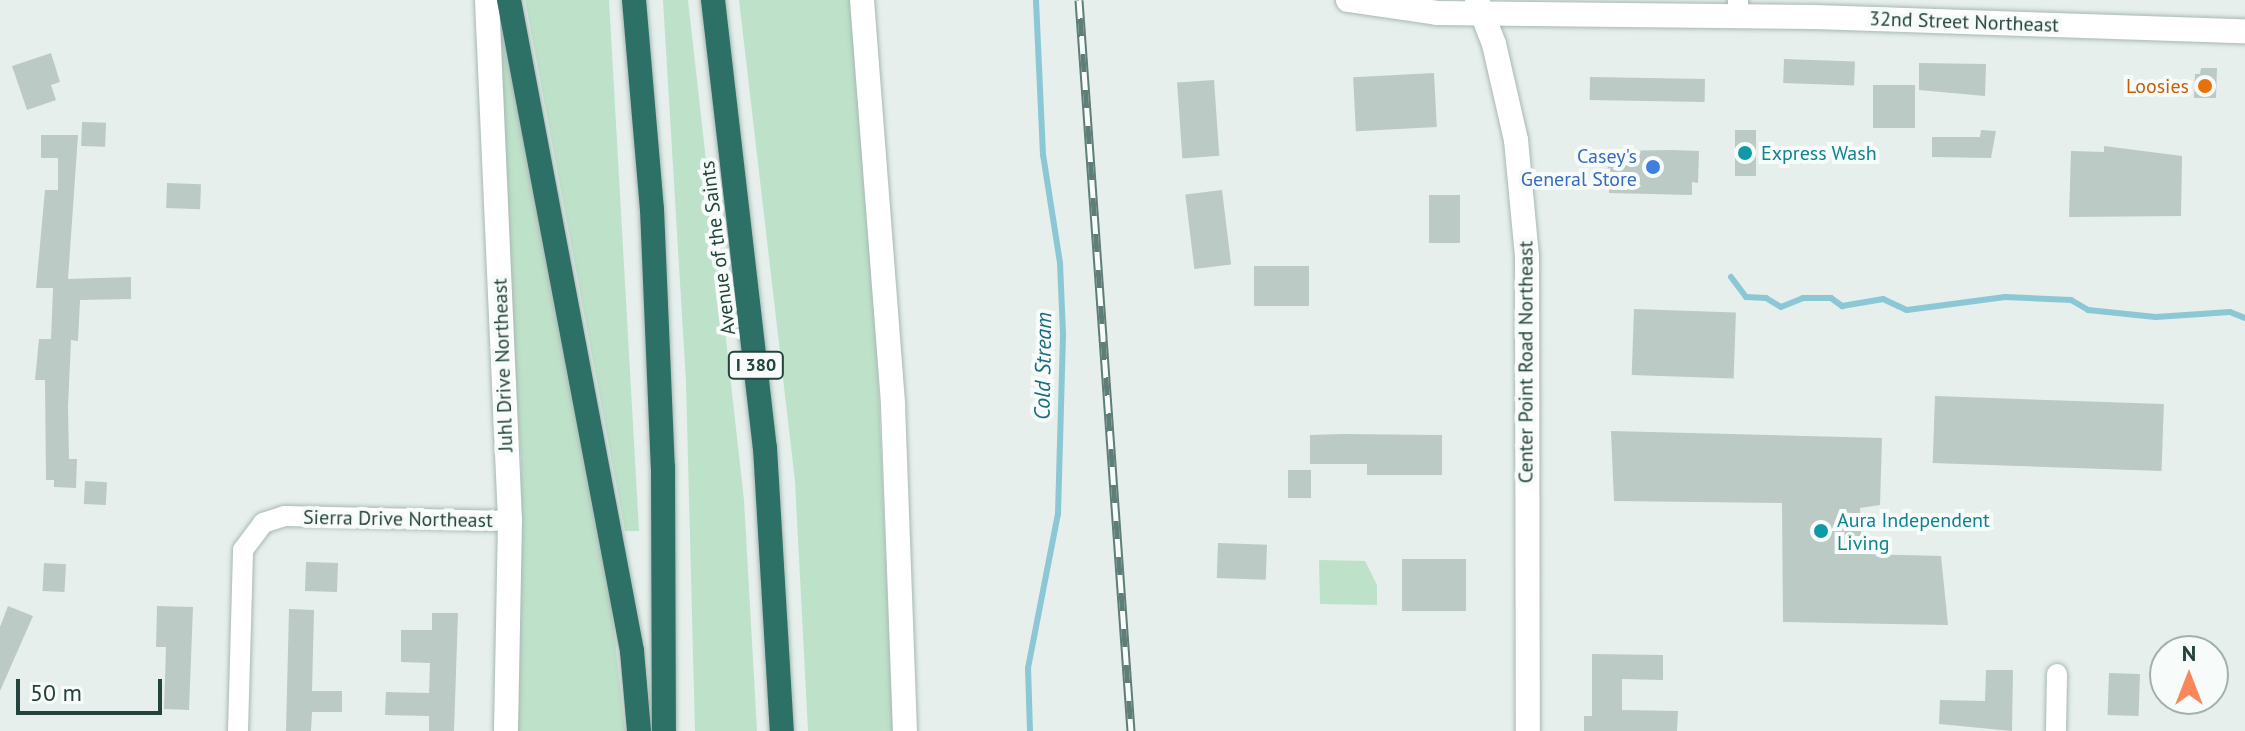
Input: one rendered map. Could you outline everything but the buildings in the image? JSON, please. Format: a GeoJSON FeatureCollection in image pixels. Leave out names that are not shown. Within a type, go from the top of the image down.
{"type":"FeatureCollection","features":[{"type":"Feature","properties":{"kind":"highway"},"geometry":{"type":"LineString","coordinates":[[509,0],[632,651],[639,731]]}},
{"type":"Feature","properties":{"kind":"highway"},"geometry":{"type":"LineString","coordinates":[[634,0],[652,209],[660,406],[664,731]]}},
{"type":"Feature","properties":{"kind":"highway","name":"Avenue of the Saints"},"geometry":{"type":"LineString","coordinates":[[713,0],[765,448],[782,731]]}},
{"type":"Feature","properties":{"kind":"main road","name":"Juhl Drive Northeast"},"geometry":{"type":"LineString","coordinates":[[487,0],[510,521],[506,731]]}},
{"type":"Feature","properties":{"kind":"main road"},"geometry":{"type":"LineString","coordinates":[[862,0],[893,405],[905,731]]}},
{"type":"Feature","properties":{"kind":"main road","name":"32nd Street Northeast"},"geometry":{"type":"LineString","coordinates":[[1348,0],[1417,12],[1480,7],[1738,8],[2245,31]]}},
{"type":"Feature","properties":{"kind":"main road","name":"Center Point Road Northeast"},"geometry":{"type":"LineString","coordinates":[[1480,7],[1516,140],[1527,256],[1528,731]]}},
{"type":"Feature","properties":{"kind":"street","name":"Sierra Drive Northeast"},"geometry":{"type":"LineString","coordinates":[[238,731],[243,550],[263,523],[284,516],[510,521]]}},
{"type":"Feature","properties":{"kind":"street"},"geometry":{"type":"LineString","coordinates":[[2056,731],[2057,674]]}},
{"type":"Feature","properties":{"kind":"green space"},"geometry":{"type":"Polygon","coordinates":[[[525,0],[609,0],[639,531],[625,531],[525,0]]]}},
{"type":"Feature","properties":{"kind":"green space"},"geometry":{"type":"Polygon","coordinates":[[[663,0],[688,0],[744,500],[757,731],[695,731],[686,382],[663,0]]]}},
{"type":"Feature","properties":{"kind":"green space"},"geometry":{"type":"Polygon","coordinates":[[[739,0],[850,0],[874,279],[893,731],[808,731],[795,481],[739,0]]]}},
{"type":"Feature","properties":{"kind":"green space"},"geometry":{"type":"Polygon","coordinates":[[[501,16],[609,584],[625,731],[518,731],[521,458],[493,18],[501,16]]]}},
{"type":"Feature","properties":{"kind":"green space"},"geometry":{"type":"Polygon","coordinates":[[[1319,560],[1365,561],[1377,585],[1377,605],[1320,604],[1319,560]]]}},
{"type":"Feature","properties":{"kind":"waterway","name":"Cold Stream"},"geometry":{"type":"LineString","coordinates":[[1030,731],[1028,668],[1058,514],[1063,334],[1060,263],[1043,155],[1036,0]]}},
{"type":"Feature","properties":{"kind":"waterway"},"geometry":{"type":"LineString","coordinates":[[1731,277],[1746,297],[1766,298],[1781,307],[1803,298],[1831,298],[1842,306],[1883,299],[1907,310],[2005,297],[2071,300],[2088,310],[2156,317],[2230,312],[2245,318]]}},
{"type":"Feature","properties":{"kind":"railway"},"geometry":{"type":"LineString","coordinates":[[1079,0],[1131,731]]}},
{"type":"Feature","properties":{"kind":"place","name":"Loosies"},"geometry":{"type":"Point","coordinates":[2205,86]}},
{"type":"Feature","properties":{"kind":"place","name":"Express Wash"},"geometry":{"type":"Point","coordinates":[1745,153]}},
{"type":"Feature","properties":{"kind":"place","name":"Casey's General Store"},"geometry":{"type":"Point","coordinates":[1653,167]}},
{"type":"Feature","properties":{"kind":"place","name":"Aura Independent Living"},"geometry":{"type":"Point","coordinates":[1821,531]}}]}
